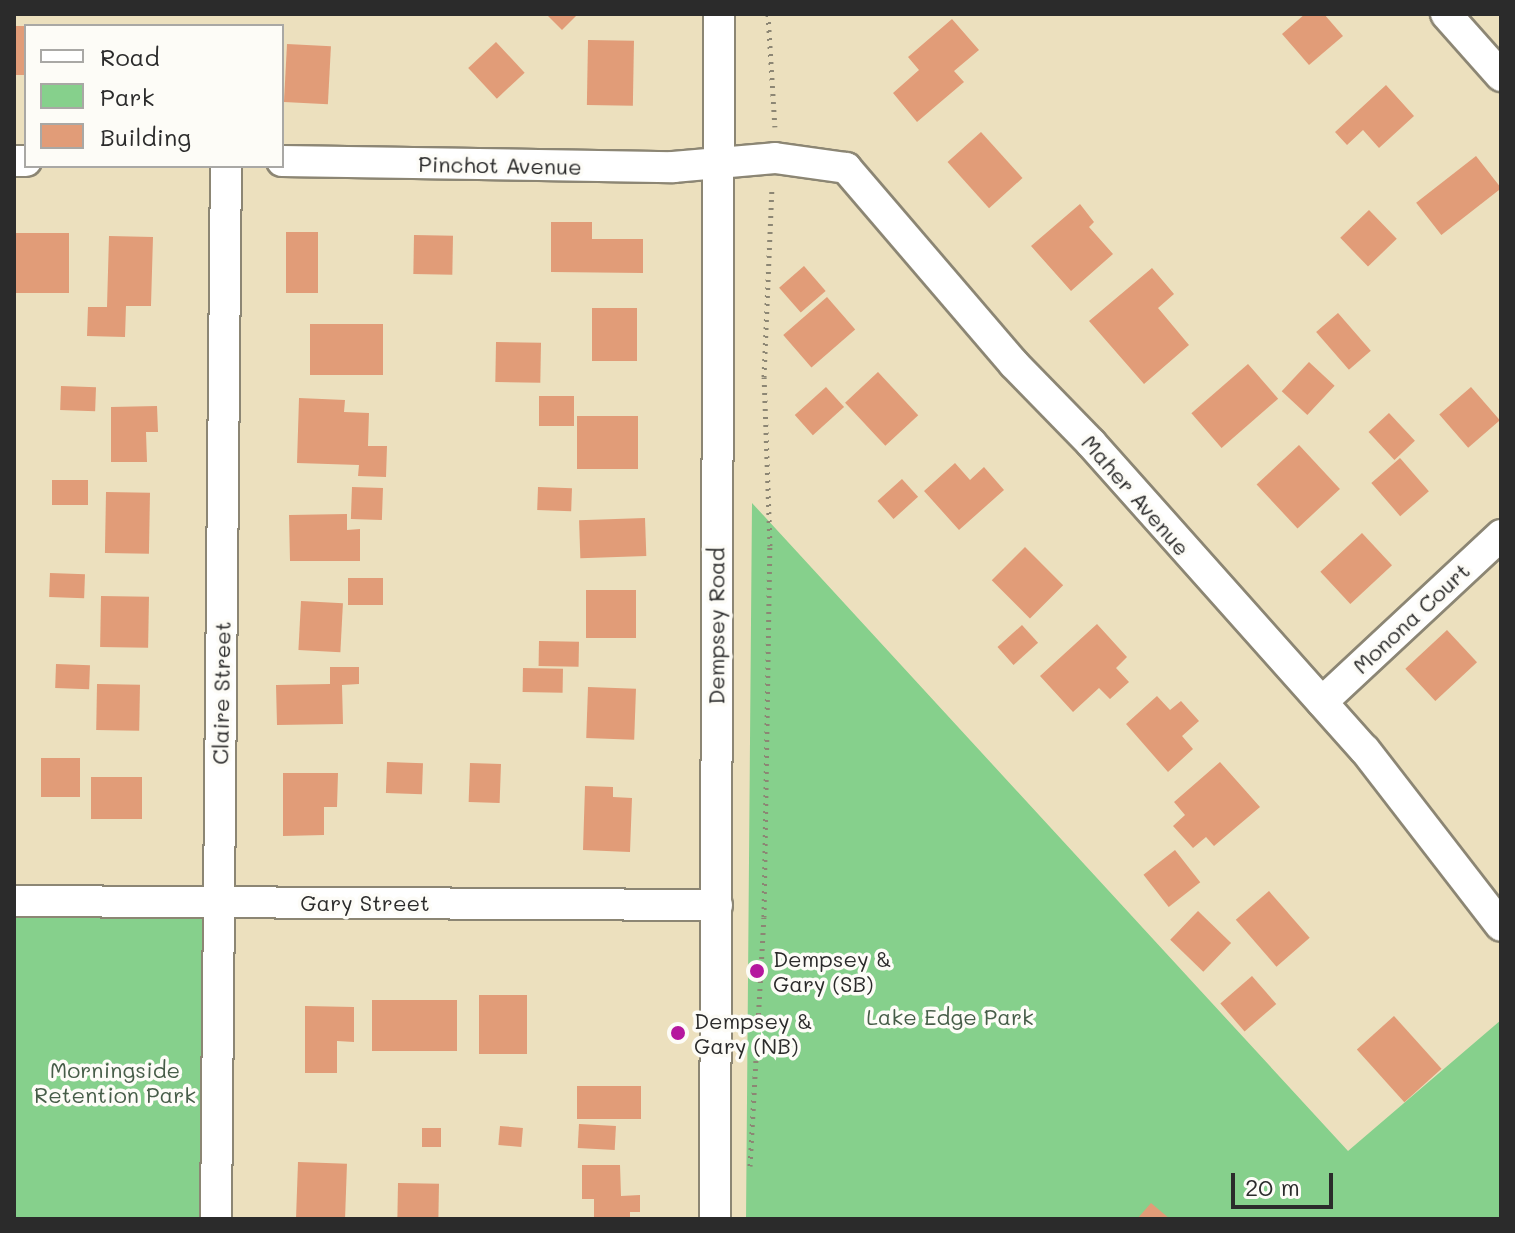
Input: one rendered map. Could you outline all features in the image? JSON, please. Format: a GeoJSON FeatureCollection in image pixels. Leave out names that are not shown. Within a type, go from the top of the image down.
{"type":"FeatureCollection","features":[{"type":"Feature","properties":{"kind":"street"},"geometry":{"type":"LineString","coordinates":[[1446,14],[1501,76]]}},
{"type":"Feature","properties":{"kind":"street","name":"Dempsey Road"},"geometry":{"type":"LineString","coordinates":[[715,1219],[718,23]]}},
{"type":"Feature","properties":{"kind":"street","name":"Maher Avenue"},"geometry":{"type":"LineString","coordinates":[[719,166],[775,158],[846,168],[1014,364],[1091,443],[1322,702],[1501,926]]}},
{"type":"Feature","properties":{"kind":"street","name":"Pinchot Avenue"},"geometry":{"type":"LineString","coordinates":[[284,161],[719,166]]}},
{"type":"Feature","properties":{"kind":"street","name":"Claire Street"},"geometry":{"type":"LineString","coordinates":[[216,1219],[226,168]]}},
{"type":"Feature","properties":{"kind":"street","name":"Monona Court"},"geometry":{"type":"LineString","coordinates":[[1322,702],[1501,535]]}},
{"type":"Feature","properties":{"kind":"street","name":"Gary Street"},"geometry":{"type":"LineString","coordinates":[[14,901],[717,905]]}},
{"type":"Feature","properties":{"kind":"path"},"geometry":{"type":"LineString","coordinates":[[768,14],[774,89]]}},
{"type":"Feature","properties":{"kind":"path"},"geometry":{"type":"LineString","coordinates":[[750,1175],[764,904],[770,546],[764,377],[770,209]]}},
{"type":"Feature","properties":{"kind":"green space","name":"Lake Edge Park"},"geometry":{"type":"Polygon","coordinates":[[[752,503],[1348,1151],[1501,1020],[1501,1219],[746,1219],[752,503]]]}},
{"type":"Feature","properties":{"kind":"green space","name":"Morningside Retention Park"},"geometry":{"type":"Polygon","coordinates":[[[14,901],[218,901],[218,1219],[14,1219],[14,901]]]}},
{"type":"Feature","properties":{"kind":"building"},"geometry":{"type":"Polygon","coordinates":[[[546,14],[578,14],[562,30],[546,14]]]}},
{"type":"Feature","properties":{"kind":"building"},"geometry":{"type":"Polygon","coordinates":[[[1305,14],[1324,14],[1343,36],[1309,65],[1282,34],[1305,14]]]}},
{"type":"Feature","properties":{"kind":"building"},"geometry":{"type":"Polygon","coordinates":[[[952,19],[979,50],[954,71],[964,82],[917,122],[893,93],[919,70],[908,57],[952,19]]]}},
{"type":"Feature","properties":{"kind":"building"},"geometry":{"type":"Polygon","coordinates":[[[14,26],[24,26],[24,75],[14,75],[14,26]]]}},
{"type":"Feature","properties":{"kind":"building"},"geometry":{"type":"Polygon","coordinates":[[[588,40],[634,41],[633,106],[587,105],[588,40]]]}},
{"type":"Feature","properties":{"kind":"building"},"geometry":{"type":"Polygon","coordinates":[[[496,42],[525,73],[497,99],[468,68],[496,42]]]}},
{"type":"Feature","properties":{"kind":"building"},"geometry":{"type":"Polygon","coordinates":[[[287,44],[331,46],[328,104],[284,102],[287,44]]]}},
{"type":"Feature","properties":{"kind":"building"},"geometry":{"type":"Polygon","coordinates":[[[1386,85],[1414,116],[1379,148],[1363,130],[1347,145],[1335,132],[1386,85]]]}},
{"type":"Feature","properties":{"kind":"building"},"geometry":{"type":"Polygon","coordinates":[[[981,132],[1022,178],[989,208],[948,162],[981,132]]]}},
{"type":"Feature","properties":{"kind":"building"},"geometry":{"type":"Polygon","coordinates":[[[1476,156],[1501,188],[1441,235],[1416,203],[1476,156]]]}},
{"type":"Feature","properties":{"kind":"building"},"geometry":{"type":"Polygon","coordinates":[[[1080,204],[1094,222],[1089,227],[1113,254],[1071,291],[1031,246],[1080,204]]]}},
{"type":"Feature","properties":{"kind":"building"},"geometry":{"type":"Polygon","coordinates":[[[1369,210],[1397,239],[1368,267],[1340,238],[1369,210]]]}},
{"type":"Feature","properties":{"kind":"building"},"geometry":{"type":"Polygon","coordinates":[[[551,222],[592,222],[592,239],[643,239],[643,273],[551,272],[551,222]]]}},
{"type":"Feature","properties":{"kind":"building"},"geometry":{"type":"Polygon","coordinates":[[[286,232],[318,232],[318,293],[286,293],[286,232]]]}},
{"type":"Feature","properties":{"kind":"building"},"geometry":{"type":"Polygon","coordinates":[[[14,233],[69,233],[69,293],[14,293],[14,233]]]}},
{"type":"Feature","properties":{"kind":"building"},"geometry":{"type":"Polygon","coordinates":[[[414,235],[453,236],[452,275],[413,274],[414,235]]]}},
{"type":"Feature","properties":{"kind":"building"},"geometry":{"type":"Polygon","coordinates":[[[109,236],[153,237],[151,306],[126,306],[125,337],[87,336],[88,307],[107,307],[109,236]]]}},
{"type":"Feature","properties":{"kind":"building"},"geometry":{"type":"Polygon","coordinates":[[[804,266],[826,291],[801,313],[779,288],[804,266]]]}},
{"type":"Feature","properties":{"kind":"building"},"geometry":{"type":"Polygon","coordinates":[[[1152,268],[1174,294],[1158,308],[1189,345],[1144,384],[1089,321],[1152,268]]]}},
{"type":"Feature","properties":{"kind":"building"},"geometry":{"type":"Polygon","coordinates":[[[827,297],[855,329],[811,368],[783,335],[827,297]]]}},
{"type":"Feature","properties":{"kind":"building"},"geometry":{"type":"Polygon","coordinates":[[[592,308],[637,308],[637,361],[592,361],[592,308]]]}},
{"type":"Feature","properties":{"kind":"building"},"geometry":{"type":"Polygon","coordinates":[[[1338,313],[1371,351],[1349,370],[1316,332],[1338,313]]]}},
{"type":"Feature","properties":{"kind":"building"},"geometry":{"type":"Polygon","coordinates":[[[310,324],[383,324],[383,375],[310,375],[310,324]]]}},
{"type":"Feature","properties":{"kind":"building"},"geometry":{"type":"Polygon","coordinates":[[[496,342],[541,343],[540,383],[495,382],[496,342]]]}},
{"type":"Feature","properties":{"kind":"building"},"geometry":{"type":"Polygon","coordinates":[[[1309,362],[1335,386],[1307,415],[1282,391],[1309,362]]]}},
{"type":"Feature","properties":{"kind":"building"},"geometry":{"type":"Polygon","coordinates":[[[1248,364],[1278,399],[1222,448],[1191,413],[1248,364]]]}},
{"type":"Feature","properties":{"kind":"building"},"geometry":{"type":"Polygon","coordinates":[[[878,372],[918,415],[885,446],[845,403],[878,372]]]}},
{"type":"Feature","properties":{"kind":"building"},"geometry":{"type":"Polygon","coordinates":[[[61,386],[96,387],[95,411],[60,410],[61,386]]]}},
{"type":"Feature","properties":{"kind":"building"},"geometry":{"type":"Polygon","coordinates":[[[826,387],[844,407],[813,435],[795,415],[826,387]]]}},
{"type":"Feature","properties":{"kind":"building"},"geometry":{"type":"Polygon","coordinates":[[[1471,387],[1500,420],[1468,448],[1439,415],[1471,387]]]}},
{"type":"Feature","properties":{"kind":"building"},"geometry":{"type":"Polygon","coordinates":[[[539,396],[574,396],[574,426],[539,426],[539,396]]]}},
{"type":"Feature","properties":{"kind":"building"},"geometry":{"type":"Polygon","coordinates":[[[299,398],[345,400],[344,412],[369,413],[368,446],[387,446],[386,477],[358,476],[359,465],[297,463],[299,398]]]}},
{"type":"Feature","properties":{"kind":"building"},"geometry":{"type":"Polygon","coordinates":[[[157,406],[158,432],[146,432],[147,462],[111,462],[111,407],[157,406]]]}},
{"type":"Feature","properties":{"kind":"building"},"geometry":{"type":"Polygon","coordinates":[[[1389,413],[1415,441],[1394,460],[1369,432],[1389,413]]]}},
{"type":"Feature","properties":{"kind":"building"},"geometry":{"type":"Polygon","coordinates":[[[577,416],[638,416],[638,469],[577,469],[577,416]]]}},
{"type":"Feature","properties":{"kind":"building"},"geometry":{"type":"Polygon","coordinates":[[[1299,445],[1340,489],[1298,528],[1257,485],[1299,445]]]}},
{"type":"Feature","properties":{"kind":"building"},"geometry":{"type":"Polygon","coordinates":[[[1400,458],[1429,491],[1400,516],[1371,483],[1400,458]]]}},
{"type":"Feature","properties":{"kind":"building"},"geometry":{"type":"Polygon","coordinates":[[[955,463],[970,480],[984,467],[1004,490],[959,530],[924,491],[955,463]]]}},
{"type":"Feature","properties":{"kind":"building"},"geometry":{"type":"Polygon","coordinates":[[[902,479],[918,497],[894,519],[877,501],[902,479]]]}},
{"type":"Feature","properties":{"kind":"building"},"geometry":{"type":"Polygon","coordinates":[[[52,480],[88,480],[88,505],[52,505],[52,480]]]}},
{"type":"Feature","properties":{"kind":"building"},"geometry":{"type":"Polygon","coordinates":[[[352,487],[383,488],[382,520],[351,519],[352,487]]]}},
{"type":"Feature","properties":{"kind":"building"},"geometry":{"type":"Polygon","coordinates":[[[538,487],[572,488],[571,511],[537,510],[538,487]]]}},
{"type":"Feature","properties":{"kind":"building"},"geometry":{"type":"Polygon","coordinates":[[[106,492],[150,493],[149,554],[105,553],[106,492]]]}},
{"type":"Feature","properties":{"kind":"building"},"geometry":{"type":"Polygon","coordinates":[[[347,514],[347,530],[360,529],[360,561],[290,561],[289,515],[347,514]]]}},
{"type":"Feature","properties":{"kind":"building"},"geometry":{"type":"Polygon","coordinates":[[[645,518],[646,556],[580,558],[579,520],[645,518]]]}},
{"type":"Feature","properties":{"kind":"building"},"geometry":{"type":"Polygon","coordinates":[[[1362,533],[1392,565],[1350,604],[1320,572],[1362,533]]]}},
{"type":"Feature","properties":{"kind":"building"},"geometry":{"type":"Polygon","coordinates":[[[1025,547],[1063,585],[1030,618],[992,580],[1025,547]]]}},
{"type":"Feature","properties":{"kind":"building"},"geometry":{"type":"Polygon","coordinates":[[[50,573],[85,574],[84,598],[49,597],[50,573]]]}},
{"type":"Feature","properties":{"kind":"building"},"geometry":{"type":"Polygon","coordinates":[[[348,578],[383,578],[383,605],[348,605],[348,578]]]}},
{"type":"Feature","properties":{"kind":"building"},"geometry":{"type":"Polygon","coordinates":[[[586,590],[636,590],[636,638],[586,638],[586,590]]]}},
{"type":"Feature","properties":{"kind":"building"},"geometry":{"type":"Polygon","coordinates":[[[101,596],[149,597],[148,648],[100,647],[101,596]]]}},
{"type":"Feature","properties":{"kind":"building"},"geometry":{"type":"Polygon","coordinates":[[[301,601],[343,603],[340,652],[298,650],[301,601]]]}},
{"type":"Feature","properties":{"kind":"building"},"geometry":{"type":"Polygon","coordinates":[[[1097,624],[1127,657],[1116,668],[1129,682],[1110,699],[1099,688],[1073,712],[1040,676],[1097,624]]]}},
{"type":"Feature","properties":{"kind":"building"},"geometry":{"type":"Polygon","coordinates":[[[1022,625],[1038,643],[1014,665],[997,647],[1022,625]]]}},
{"type":"Feature","properties":{"kind":"building"},"geometry":{"type":"Polygon","coordinates":[[[1447,630],[1477,662],[1435,701],[1405,669],[1447,630]]]}},
{"type":"Feature","properties":{"kind":"building"},"geometry":{"type":"Polygon","coordinates":[[[539,641],[579,642],[579,667],[539,666],[539,641]]]}},
{"type":"Feature","properties":{"kind":"building"},"geometry":{"type":"Polygon","coordinates":[[[56,664],[90,665],[89,689],[55,688],[56,664]]]}},
{"type":"Feature","properties":{"kind":"building"},"geometry":{"type":"Polygon","coordinates":[[[330,667],[359,667],[359,684],[342,685],[343,724],[277,725],[276,685],[330,684],[330,667]]]}},
{"type":"Feature","properties":{"kind":"building"},"geometry":{"type":"Polygon","coordinates":[[[523,668],[563,669],[563,693],[523,692],[523,668]]]}},
{"type":"Feature","properties":{"kind":"building"},"geometry":{"type":"Polygon","coordinates":[[[97,684],[140,685],[139,731],[96,730],[97,684]]]}},
{"type":"Feature","properties":{"kind":"building"},"geometry":{"type":"Polygon","coordinates":[[[588,687],[636,689],[634,740],[586,738],[588,687]]]}},
{"type":"Feature","properties":{"kind":"building"},"geometry":{"type":"Polygon","coordinates":[[[1157,696],[1170,710],[1181,701],[1199,721],[1182,736],[1193,749],[1168,772],[1126,724],[1157,696]]]}},
{"type":"Feature","properties":{"kind":"building"},"geometry":{"type":"Polygon","coordinates":[[[41,758],[80,758],[80,797],[41,797],[41,758]]]}},
{"type":"Feature","properties":{"kind":"building"},"geometry":{"type":"Polygon","coordinates":[[[387,762],[423,763],[422,794],[386,793],[387,762]]]}},
{"type":"Feature","properties":{"kind":"building"},"geometry":{"type":"Polygon","coordinates":[[[1220,762],[1260,807],[1214,846],[1206,837],[1193,848],[1173,826],[1185,815],[1174,802],[1220,762]]]}},
{"type":"Feature","properties":{"kind":"building"},"geometry":{"type":"Polygon","coordinates":[[[470,763],[501,764],[500,803],[469,802],[470,763]]]}},
{"type":"Feature","properties":{"kind":"building"},"geometry":{"type":"Polygon","coordinates":[[[283,773],[338,773],[337,807],[324,807],[324,835],[283,836],[283,773]]]}},
{"type":"Feature","properties":{"kind":"building"},"geometry":{"type":"Polygon","coordinates":[[[91,777],[142,777],[142,819],[91,819],[91,777]]]}},
{"type":"Feature","properties":{"kind":"building"},"geometry":{"type":"Polygon","coordinates":[[[585,786],[613,787],[613,797],[632,798],[630,852],[583,850],[585,786]]]}},
{"type":"Feature","properties":{"kind":"building"},"geometry":{"type":"Polygon","coordinates":[[[1175,850],[1200,882],[1169,907],[1143,875],[1175,850]]]}},
{"type":"Feature","properties":{"kind":"building"},"geometry":{"type":"Polygon","coordinates":[[[1269,891],[1310,938],[1276,967],[1236,920],[1269,891]]]}},
{"type":"Feature","properties":{"kind":"building"},"geometry":{"type":"Polygon","coordinates":[[[1198,911],[1231,943],[1203,972],[1170,940],[1198,911]]]}},
{"type":"Feature","properties":{"kind":"building"},"geometry":{"type":"Polygon","coordinates":[[[1252,976],[1276,1004],[1245,1031],[1220,1004],[1252,976]]]}},
{"type":"Feature","properties":{"kind":"building"},"geometry":{"type":"Polygon","coordinates":[[[479,995],[527,995],[527,1054],[479,1054],[479,995]]]}},
{"type":"Feature","properties":{"kind":"building"},"geometry":{"type":"Polygon","coordinates":[[[372,1000],[457,1000],[457,1051],[372,1051],[372,1000]]]}},
{"type":"Feature","properties":{"kind":"building"},"geometry":{"type":"Polygon","coordinates":[[[305,1006],[354,1007],[354,1042],[337,1041],[337,1073],[305,1073],[305,1006]]]}},
{"type":"Feature","properties":{"kind":"building"},"geometry":{"type":"Polygon","coordinates":[[[1394,1016],[1442,1069],[1404,1102],[1357,1049],[1394,1016]]]}},
{"type":"Feature","properties":{"kind":"building"},"geometry":{"type":"Polygon","coordinates":[[[577,1086],[641,1086],[641,1119],[577,1119],[577,1086]]]}},
{"type":"Feature","properties":{"kind":"building"},"geometry":{"type":"Polygon","coordinates":[[[579,1124],[616,1126],[615,1150],[578,1148],[579,1124]]]}},
{"type":"Feature","properties":{"kind":"building"},"geometry":{"type":"Polygon","coordinates":[[[500,1126],[523,1128],[521,1147],[498,1145],[500,1126]]]}},
{"type":"Feature","properties":{"kind":"building"},"geometry":{"type":"Polygon","coordinates":[[[422,1128],[441,1128],[441,1147],[422,1147],[422,1128]]]}},
{"type":"Feature","properties":{"kind":"building"},"geometry":{"type":"Polygon","coordinates":[[[298,1162],[347,1164],[345,1219],[296,1219],[298,1162]]]}},
{"type":"Feature","properties":{"kind":"building"},"geometry":{"type":"Polygon","coordinates":[[[582,1165],[620,1165],[621,1196],[640,1195],[640,1212],[630,1212],[630,1219],[594,1219],[594,1199],[582,1199],[582,1165]]]}},
{"type":"Feature","properties":{"kind":"building"},"geometry":{"type":"Polygon","coordinates":[[[398,1183],[439,1184],[438,1219],[397,1219],[398,1183]]]}},
{"type":"Feature","properties":{"kind":"building"},"geometry":{"type":"Polygon","coordinates":[[[1151,1203],[1170,1219],[1137,1219],[1151,1203]]]}},
{"type":"Feature","properties":{"kind":"place","name":"Dempsey & Gary (SB)"},"geometry":{"type":"Point","coordinates":[757,971]}},
{"type":"Feature","properties":{"kind":"place","name":"Dempsey & Gary (NB)"},"geometry":{"type":"Point","coordinates":[678,1033]}}]}
